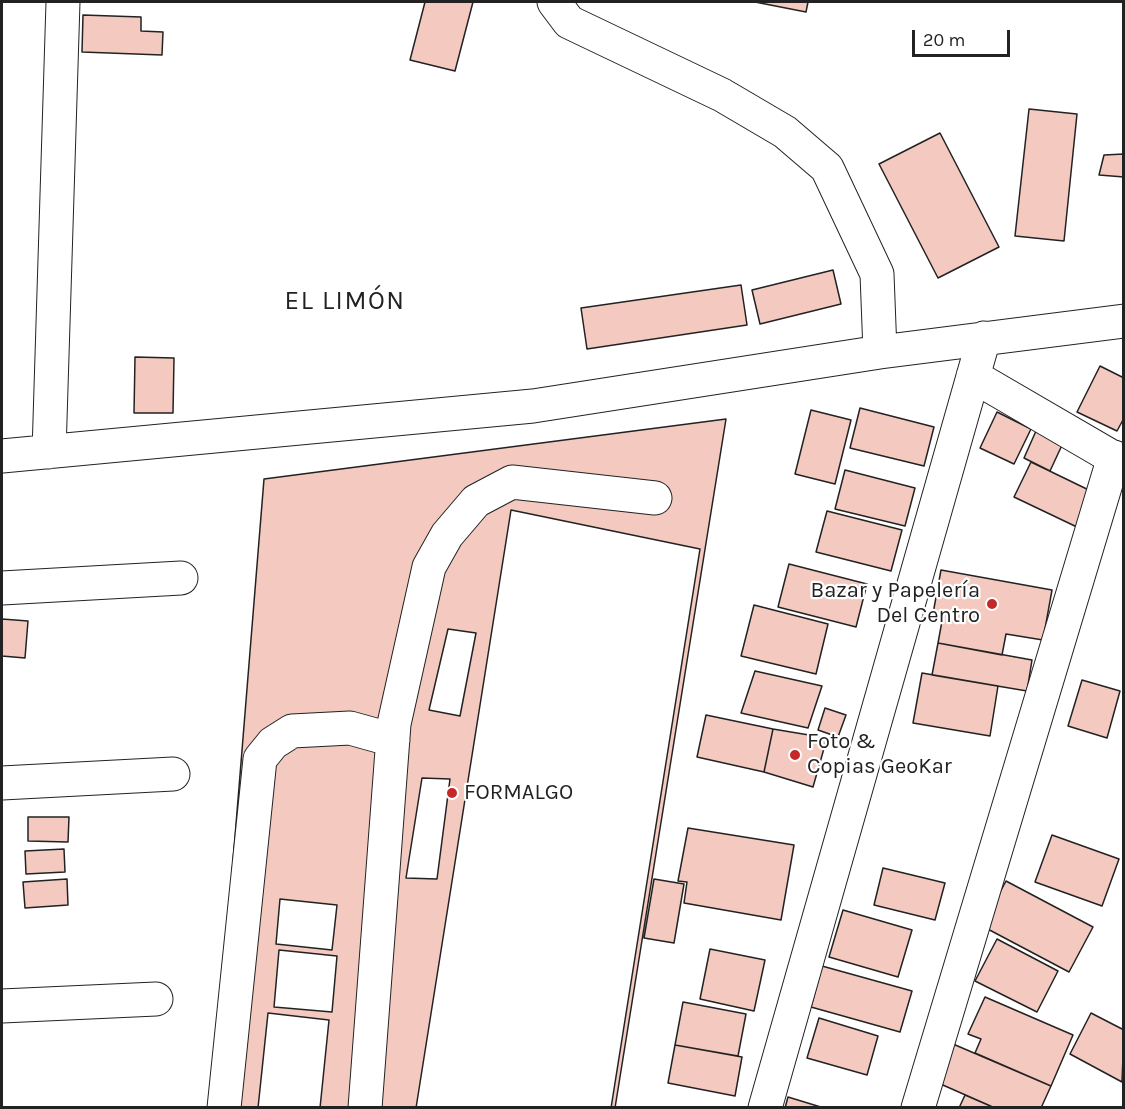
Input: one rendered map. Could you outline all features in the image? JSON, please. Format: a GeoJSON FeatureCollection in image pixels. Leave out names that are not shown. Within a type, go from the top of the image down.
{"type":"FeatureCollection","features":[{"type":"Feature","properties":{"kind":"street"},"geometry":{"type":"LineString","coordinates":[[49,452],[63,2]]}},
{"type":"Feature","properties":{"kind":"street"},"geometry":{"type":"LineString","coordinates":[[554,2],[569,22],[722,95],[785,132],[827,168],[877,274],[880,352]]}},
{"type":"Feature","properties":{"kind":"street"},"geometry":{"type":"LineString","coordinates":[[2,456],[533,406],[880,352],[1124,321]]}},
{"type":"Feature","properties":{"kind":"street"},"geometry":{"type":"LineString","coordinates":[[765,1107],[984,338]]}},
{"type":"Feature","properties":{"kind":"street"},"geometry":{"type":"LineString","coordinates":[[918,1107],[1119,461],[973,376]]}},
{"type":"Feature","properties":{"kind":"street"},"geometry":{"type":"LineString","coordinates":[[364,1107],[393,740],[408,656],[429,567],[447,535],[476,501],[512,482],[655,498]]}},
{"type":"Feature","properties":{"kind":"street"},"geometry":{"type":"LineString","coordinates":[[2,588],[181,578]]}},
{"type":"Feature","properties":{"kind":"street"},"geometry":{"type":"LineString","coordinates":[[224,1107],[261,759],[273,743],[292,731],[350,728],[393,740]]}},
{"type":"Feature","properties":{"kind":"street"},"geometry":{"type":"LineString","coordinates":[[2,783],[173,774]]}},
{"type":"Feature","properties":{"kind":"street"},"geometry":{"type":"LineString","coordinates":[[2,1006],[156,999]]}},
{"type":"Feature","properties":{"kind":"building"},"geometry":{"type":"Polygon","coordinates":[[[425,2],[473,2],[455,71],[410,60],[425,2]]]}},
{"type":"Feature","properties":{"kind":"building"},"geometry":{"type":"Polygon","coordinates":[[[755,2],[808,2],[806,12],[755,2]]]}},
{"type":"Feature","properties":{"kind":"building"},"geometry":{"type":"Polygon","coordinates":[[[83,15],[141,17],[141,31],[163,32],[162,55],[82,52],[83,15]]]}},
{"type":"Feature","properties":{"kind":"building"},"geometry":{"type":"Polygon","coordinates":[[[1029,109],[1077,114],[1064,241],[1015,236],[1029,109]]]}},
{"type":"Feature","properties":{"kind":"building"},"geometry":{"type":"Polygon","coordinates":[[[940,133],[999,247],[938,278],[879,164],[940,133]]]}},
{"type":"Feature","properties":{"kind":"building"},"geometry":{"type":"Polygon","coordinates":[[[1124,154],[1124,177],[1099,175],[1104,155],[1124,154]]]}},
{"type":"Feature","properties":{"kind":"building"},"geometry":{"type":"Polygon","coordinates":[[[833,270],[841,304],[760,324],[752,290],[833,270]]]}},
{"type":"Feature","properties":{"kind":"building"},"geometry":{"type":"Polygon","coordinates":[[[741,285],[747,325],[587,349],[581,308],[741,285]]]}},
{"type":"Feature","properties":{"kind":"building"},"geometry":{"type":"Polygon","coordinates":[[[135,357],[174,358],[173,413],[134,413],[135,357]]]}},
{"type":"Feature","properties":{"kind":"building"},"geometry":{"type":"Polygon","coordinates":[[[1100,366],[1124,378],[1124,418],[1117,431],[1077,412],[1100,366]]]}},
{"type":"Feature","properties":{"kind":"building"},"geometry":{"type":"Polygon","coordinates":[[[860,408],[934,427],[924,466],[850,448],[860,408]]]}},
{"type":"Feature","properties":{"kind":"building"},"geometry":{"type":"Polygon","coordinates":[[[811,410],[851,420],[835,484],[795,474],[811,410]]]}},
{"type":"Feature","properties":{"kind":"building"},"geometry":{"type":"Polygon","coordinates":[[[997,412],[1031,429],[1014,464],[980,448],[997,412]]]}},
{"type":"Feature","properties":{"kind":"building","name":"FORMALGO"},"geometry":{"type":"Polygon","coordinates":[[[726,419],[615,1108],[213,1108],[264,479],[726,419]]]}},
{"type":"Feature","properties":{"kind":"building"},"geometry":{"type":"Polygon","coordinates":[[[1036,431],[1063,443],[1050,471],[1024,458],[1036,431]]]}},
{"type":"Feature","properties":{"kind":"building"},"geometry":{"type":"Polygon","coordinates":[[[1031,462],[1095,493],[1079,528],[1014,497],[1031,462]]]}},
{"type":"Feature","properties":{"kind":"building"},"geometry":{"type":"Polygon","coordinates":[[[845,470],[915,488],[905,526],[835,509],[845,470]]]}},
{"type":"Feature","properties":{"kind":"building"},"geometry":{"type":"Polygon","coordinates":[[[511,510],[700,549],[611,1108],[416,1108],[511,510]]]}},
{"type":"Feature","properties":{"kind":"building"},"geometry":{"type":"Polygon","coordinates":[[[827,511],[902,530],[891,571],[816,552],[827,511]]]}},
{"type":"Feature","properties":{"kind":"building"},"geometry":{"type":"Polygon","coordinates":[[[789,564],[867,584],[856,627],[778,607],[789,564]]]}},
{"type":"Feature","properties":{"kind":"building","name":"Bazar y Papelería Del Centro"},"geometry":{"type":"Polygon","coordinates":[[[941,570],[1052,590],[1043,640],[1006,634],[1002,655],[938,643],[942,621],[932,619],[941,570]]]}},
{"type":"Feature","properties":{"kind":"building"},"geometry":{"type":"Polygon","coordinates":[[[754,605],[828,624],[816,674],[741,656],[754,605]]]}},
{"type":"Feature","properties":{"kind":"building"},"geometry":{"type":"Polygon","coordinates":[[[2,619],[28,621],[25,658],[2,656],[2,619]]]}},
{"type":"Feature","properties":{"kind":"building"},"geometry":{"type":"Polygon","coordinates":[[[448,629],[476,633],[460,716],[429,710],[448,629]]]}},
{"type":"Feature","properties":{"kind":"building"},"geometry":{"type":"Polygon","coordinates":[[[938,643],[1032,660],[1027,691],[932,675],[938,643]]]}},
{"type":"Feature","properties":{"kind":"building"},"geometry":{"type":"Polygon","coordinates":[[[755,671],[822,686],[808,728],[741,713],[755,671]]]}},
{"type":"Feature","properties":{"kind":"building"},"geometry":{"type":"Polygon","coordinates":[[[922,673],[998,686],[990,736],[913,723],[922,673]]]}},
{"type":"Feature","properties":{"kind":"building"},"geometry":{"type":"Polygon","coordinates":[[[1082,680],[1120,691],[1107,738],[1068,726],[1082,680]]]}},
{"type":"Feature","properties":{"kind":"building"},"geometry":{"type":"Polygon","coordinates":[[[825,708],[846,715],[838,737],[818,730],[825,708]]]}},
{"type":"Feature","properties":{"kind":"building"},"geometry":{"type":"Polygon","coordinates":[[[706,715],[773,729],[764,772],[697,757],[706,715]]]}},
{"type":"Feature","properties":{"kind":"building","name":"Foto & Copias GeoKar"},"geometry":{"type":"Polygon","coordinates":[[[773,729],[827,738],[813,787],[764,772],[773,729]]]}},
{"type":"Feature","properties":{"kind":"building"},"geometry":{"type":"Polygon","coordinates":[[[422,778],[450,779],[437,879],[406,878],[422,778]]]}},
{"type":"Feature","properties":{"kind":"building"},"geometry":{"type":"Polygon","coordinates":[[[28,817],[69,817],[68,842],[28,841],[28,817]]]}},
{"type":"Feature","properties":{"kind":"building"},"geometry":{"type":"Polygon","coordinates":[[[688,828],[794,845],[781,920],[684,903],[687,882],[678,881],[688,828]]]}},
{"type":"Feature","properties":{"kind":"building"},"geometry":{"type":"Polygon","coordinates":[[[1052,835],[1119,859],[1102,906],[1035,882],[1052,835]]]}},
{"type":"Feature","properties":{"kind":"building"},"geometry":{"type":"Polygon","coordinates":[[[64,849],[65,872],[26,874],[25,851],[64,849]]]}},
{"type":"Feature","properties":{"kind":"building"},"geometry":{"type":"Polygon","coordinates":[[[883,868],[945,883],[935,920],[874,905],[883,868]]]}},
{"type":"Feature","properties":{"kind":"building"},"geometry":{"type":"Polygon","coordinates":[[[67,879],[68,905],[25,908],[23,882],[67,879]]]}},
{"type":"Feature","properties":{"kind":"building"},"geometry":{"type":"Polygon","coordinates":[[[654,879],[684,884],[674,943],[644,938],[654,879]]]}},
{"type":"Feature","properties":{"kind":"building"},"geometry":{"type":"Polygon","coordinates":[[[1006,881],[1093,927],[1069,972],[982,926],[1006,881]]]}},
{"type":"Feature","properties":{"kind":"building"},"geometry":{"type":"Polygon","coordinates":[[[280,899],[337,905],[332,950],[276,944],[280,899]]]}},
{"type":"Feature","properties":{"kind":"building"},"geometry":{"type":"Polygon","coordinates":[[[843,910],[912,930],[898,977],[829,957],[843,910]]]}},
{"type":"Feature","properties":{"kind":"building"},"geometry":{"type":"Polygon","coordinates":[[[997,939],[1058,971],[1037,1012],[975,981],[997,939]]]}},
{"type":"Feature","properties":{"kind":"building"},"geometry":{"type":"Polygon","coordinates":[[[710,949],[765,960],[754,1011],[700,999],[710,949]]]}},
{"type":"Feature","properties":{"kind":"building"},"geometry":{"type":"Polygon","coordinates":[[[279,950],[337,956],[332,1012],[274,1007],[279,950]]]}},
{"type":"Feature","properties":{"kind":"building"},"geometry":{"type":"Polygon","coordinates":[[[822,966],[912,991],[900,1032],[811,1007],[822,966]]]}},
{"type":"Feature","properties":{"kind":"building"},"geometry":{"type":"Polygon","coordinates":[[[985,997],[1073,1035],[1051,1086],[975,1053],[981,1039],[968,1034],[985,997]]]}},
{"type":"Feature","properties":{"kind":"building"},"geometry":{"type":"Polygon","coordinates":[[[683,1002],[746,1014],[738,1056],[675,1045],[683,1002]]]}},
{"type":"Feature","properties":{"kind":"building"},"geometry":{"type":"Polygon","coordinates":[[[268,1013],[329,1020],[320,1108],[258,1108],[268,1013]]]}},
{"type":"Feature","properties":{"kind":"building"},"geometry":{"type":"Polygon","coordinates":[[[1091,1013],[1124,1030],[1122,1082],[1070,1054],[1091,1013]]]}},
{"type":"Feature","properties":{"kind":"building"},"geometry":{"type":"Polygon","coordinates":[[[819,1018],[878,1036],[867,1075],[807,1058],[819,1018]]]}},
{"type":"Feature","properties":{"kind":"building"},"geometry":{"type":"Polygon","coordinates":[[[953,1044],[1051,1086],[1041,1108],[995,1108],[936,1082],[953,1044]]]}},
{"type":"Feature","properties":{"kind":"building"},"geometry":{"type":"Polygon","coordinates":[[[675,1045],[742,1057],[735,1096],[668,1083],[675,1045]]]}},
{"type":"Feature","properties":{"kind":"building"},"geometry":{"type":"Polygon","coordinates":[[[965,1095],[995,1108],[959,1108],[965,1095]]]}},
{"type":"Feature","properties":{"kind":"building"},"geometry":{"type":"Polygon","coordinates":[[[788,1097],[824,1108],[785,1108],[788,1097]]]}},
{"type":"Feature","properties":{"kind":"place","name":"Bazar y Papelería Del Centro"},"geometry":{"type":"Point","coordinates":[992,604]}},
{"type":"Feature","properties":{"kind":"place","name":"Foto & Copias GeoKar"},"geometry":{"type":"Point","coordinates":[795,755]}},
{"type":"Feature","properties":{"kind":"place","name":"FORMALGO"},"geometry":{"type":"Point","coordinates":[452,793]}},
{"type":"Feature","properties":{"kind":"district","name":"EL LIMÓN"},"geometry":{"type":"Point","coordinates":[345,302]}}]}
